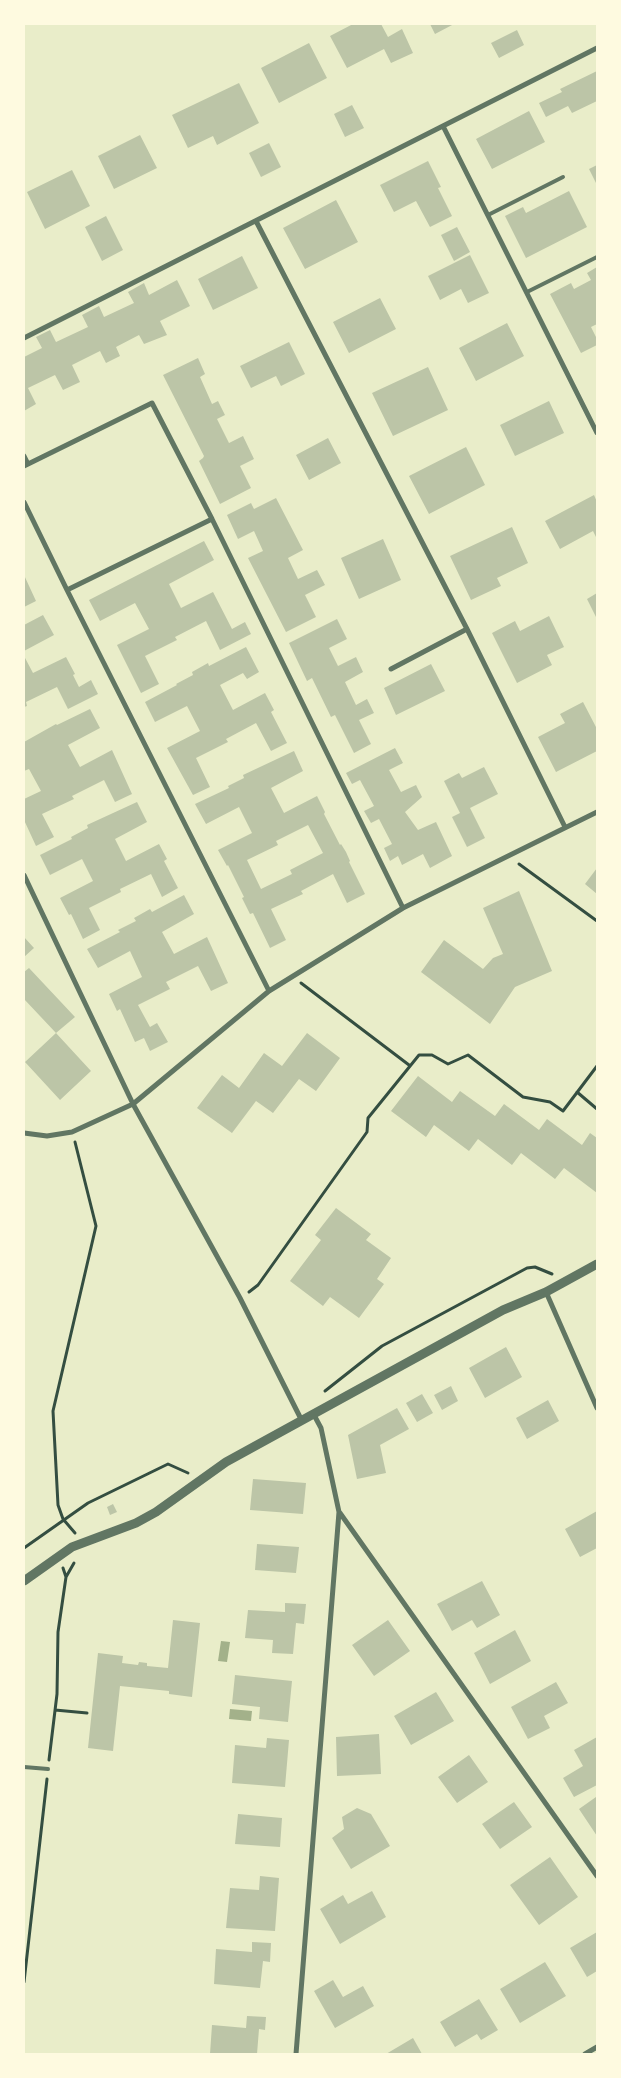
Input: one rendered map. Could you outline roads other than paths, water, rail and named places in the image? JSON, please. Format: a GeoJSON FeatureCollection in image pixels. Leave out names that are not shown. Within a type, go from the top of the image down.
{"type":"FeatureCollection","features":[{"type":"Feature","properties":{"kind":"street"},"geometry":{"type":"LineString","coordinates":[[24,338],[597,48]]}},
{"type":"Feature","properties":{"kind":"street"},"geometry":{"type":"LineString","coordinates":[[443,126],[597,433]]}},
{"type":"Feature","properties":{"kind":"street"},"geometry":{"type":"LineString","coordinates":[[256,221],[467,629],[565,827]]}},
{"type":"Feature","properties":{"kind":"street"},"geometry":{"type":"LineString","coordinates":[[24,456],[26,465],[152,404],[212,519],[403,908]]}},
{"type":"Feature","properties":{"kind":"street"},"geometry":{"type":"LineString","coordinates":[[24,502],[269,991]]}},
{"type":"Feature","properties":{"kind":"street"},"geometry":{"type":"LineString","coordinates":[[67,590],[212,519]]}},
{"type":"Feature","properties":{"kind":"street"},"geometry":{"type":"LineString","coordinates":[[391,669],[467,629]]}},
{"type":"Feature","properties":{"kind":"street"},"geometry":{"type":"LineString","coordinates":[[24,1133],[47,1136],[72,1132],[134,1104],[269,991],[403,908],[597,812]]}},
{"type":"Feature","properties":{"kind":"street"},"geometry":{"type":"LineString","coordinates":[[24,875],[134,1104],[240,1298],[302,1421]]}},
{"type":"Feature","properties":{"kind":"street"},"geometry":{"type":"LineString","coordinates":[[24,1581],[72,1547],[136,1523],[156,1512],[226,1462],[503,1310],[546,1292],[597,1264]]}},
{"type":"Feature","properties":{"kind":"street"},"geometry":{"type":"LineString","coordinates":[[546,1292],[597,1408]]}},
{"type":"Feature","properties":{"kind":"street"},"geometry":{"type":"LineString","coordinates":[[296,2054],[339,1512],[321,1428],[314,1415]]}},
{"type":"Feature","properties":{"kind":"street"},"geometry":{"type":"LineString","coordinates":[[339,1512],[597,1876]]}},
{"type":"Feature","properties":{"kind":"street"},"geometry":{"type":"LineString","coordinates":[[585,2054],[597,2047]]}},
{"type":"Feature","properties":{"kind":"lane"},"geometry":{"type":"LineString","coordinates":[[488,215],[563,177]]}},
{"type":"Feature","properties":{"kind":"lane"},"geometry":{"type":"LineString","coordinates":[[526,292],[597,257]]}},
{"type":"Feature","properties":{"kind":"lane"},"geometry":{"type":"LineString","coordinates":[[24,1767],[48,1769]]}}]}
